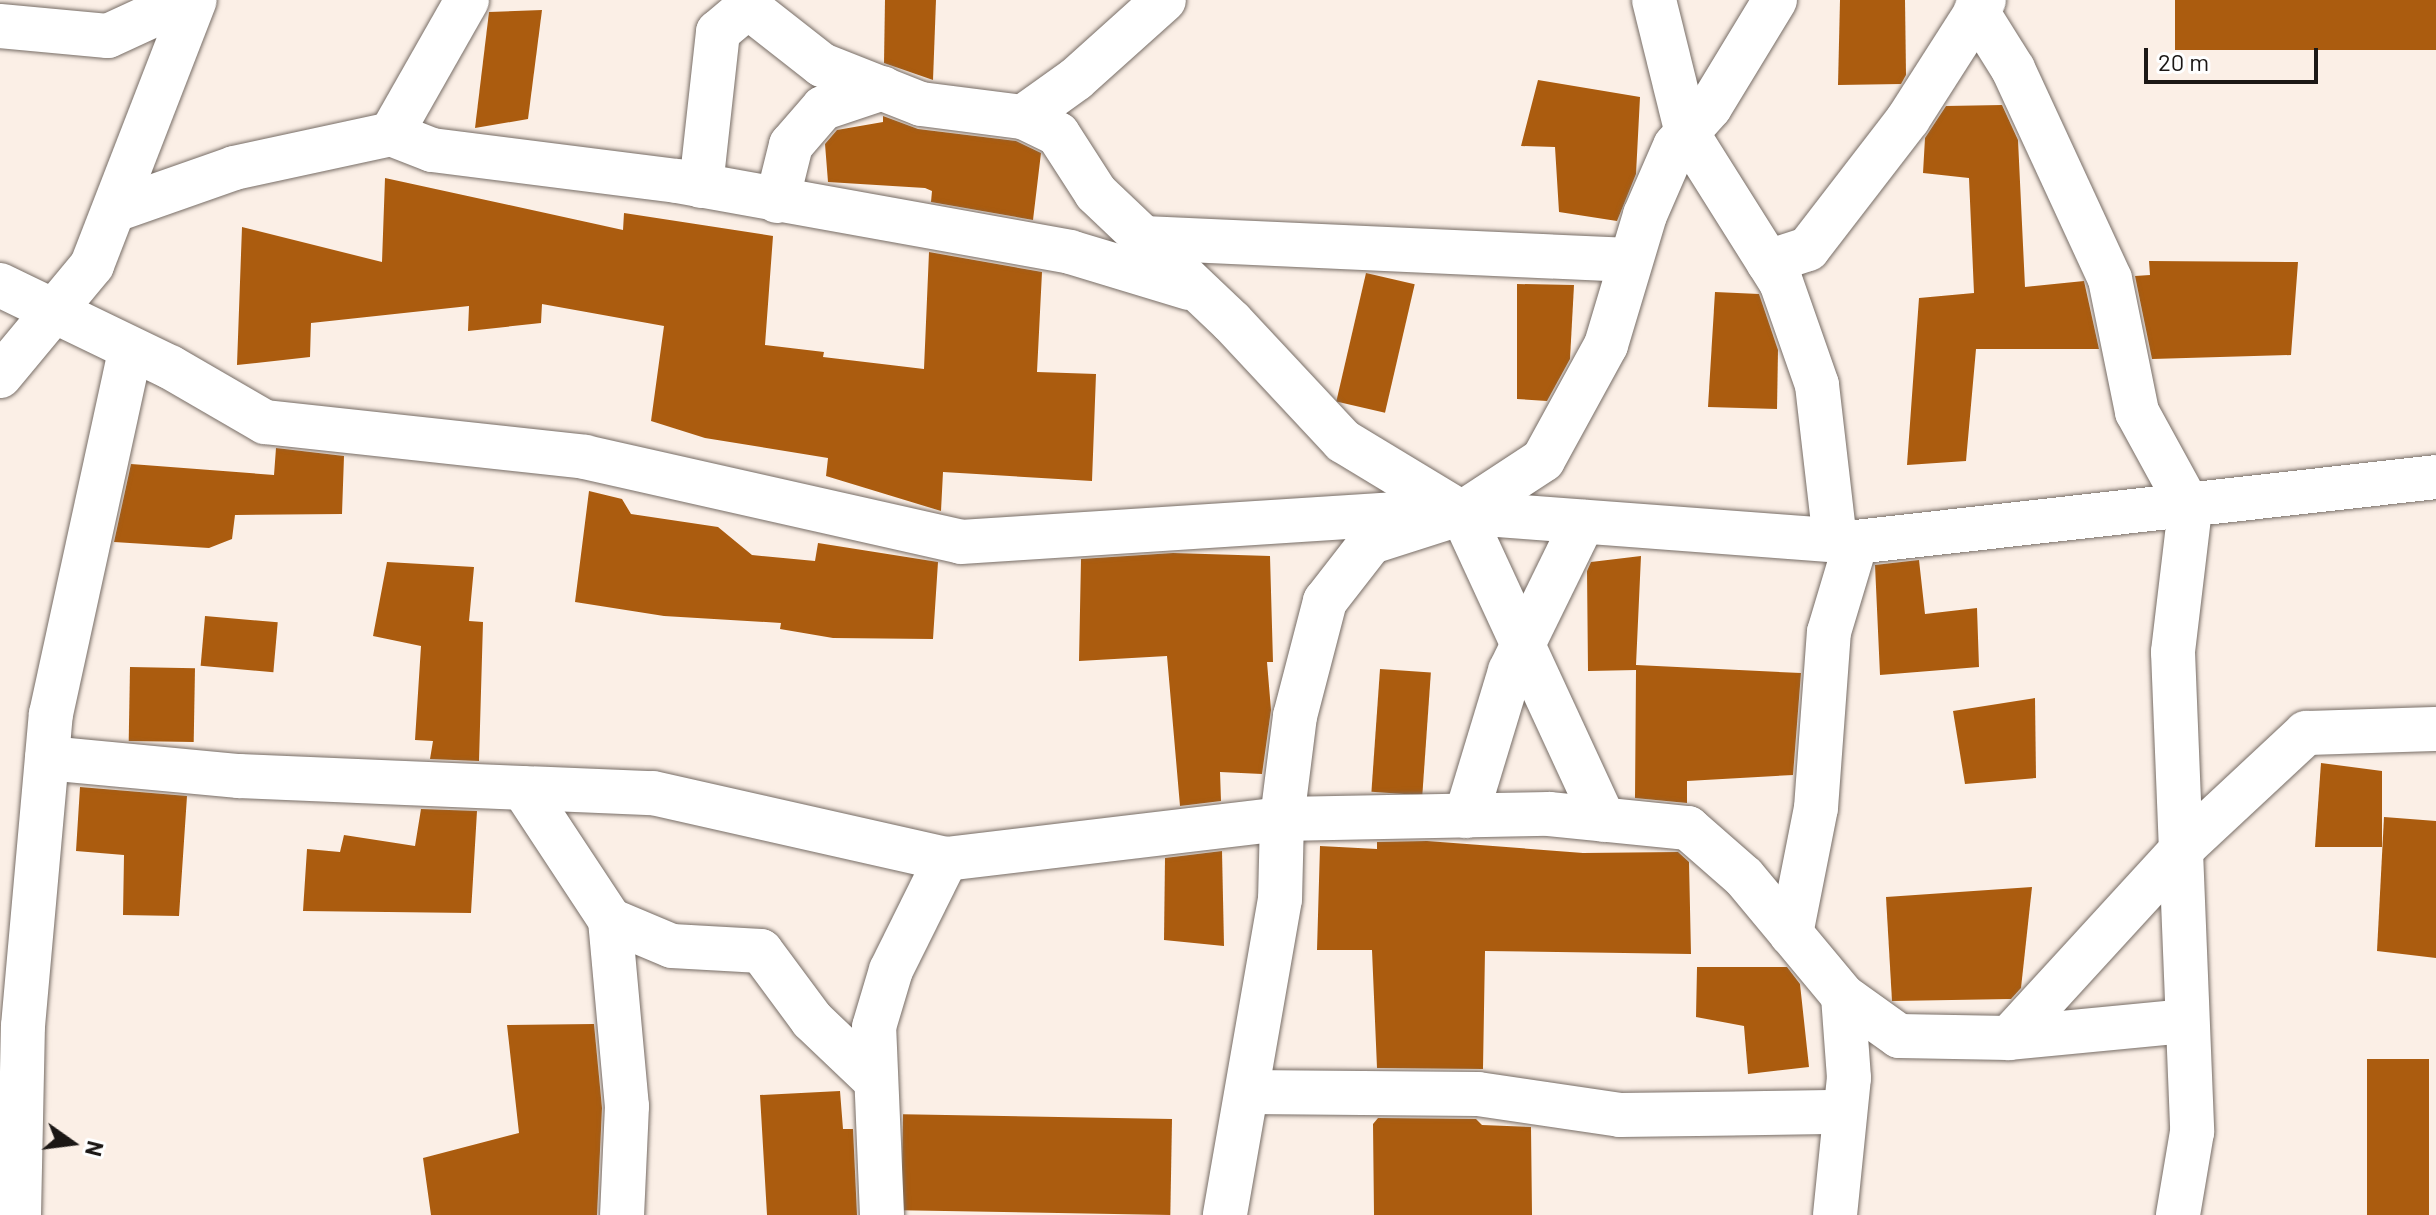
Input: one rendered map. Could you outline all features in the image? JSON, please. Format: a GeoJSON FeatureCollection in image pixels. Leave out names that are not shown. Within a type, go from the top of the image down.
{"type":"FeatureCollection","features":[{"type":"Feature","properties":{"kind":"street"},"geometry":{"type":"LineString","coordinates":[[0,26],[108,36],[186,0]]}},
{"type":"Feature","properties":{"kind":"street"},"geometry":{"type":"LineString","coordinates":[[0,376],[92,265],[195,0]]}},
{"type":"Feature","properties":{"kind":"street"},"geometry":{"type":"LineString","coordinates":[[1023,117],[1076,79],[1164,0]]}},
{"type":"Feature","properties":{"kind":"street"},"geometry":{"type":"LineString","coordinates":[[1654,0],[1687,133],[1768,262],[1817,385],[1846,541],[1829,632],[1816,808],[1791,934]]}},
{"type":"Feature","properties":{"kind":"street"},"geometry":{"type":"LineString","coordinates":[[1225,1215],[1280,899],[1282,819],[1295,716],[1325,601],[1371,542],[1462,513],[1543,460],[1606,345],[1631,260],[1669,160],[1710,107],[1775,0]]}},
{"type":"Feature","properties":{"kind":"street"},"geometry":{"type":"LineString","coordinates":[[391,134],[455,3]]}},
{"type":"Feature","properties":{"kind":"street"},"geometry":{"type":"LineString","coordinates":[[701,186],[718,32],[748,4],[822,65],[921,104],[1023,117],[1058,134],[1096,193],[1199,292],[1343,441],[1462,513],[1520,650],[1604,820]]}},
{"type":"Feature","properties":{"kind":"street"},"geometry":{"type":"LineString","coordinates":[[1768,262],[1808,249],[1843,208],[1980,5],[2110,279],[2137,412],[2190,509],[2173,652],[2178,859],[2192,1132],[2178,1215]]}},
{"type":"Feature","properties":{"kind":"street"},"geometry":{"type":"LineString","coordinates":[[777,201],[791,145],[823,108],[883,88]]}},
{"type":"Feature","properties":{"kind":"street"},"geometry":{"type":"LineString","coordinates":[[115,210],[234,168],[391,134],[432,150],[701,186],[1070,252],[1199,292]]}},
{"type":"Feature","properties":{"kind":"street"},"geometry":{"type":"LineString","coordinates":[[1144,238],[1631,260]]}},
{"type":"Feature","properties":{"kind":"street"},"geometry":{"type":"LineString","coordinates":[[0,285],[57,310],[265,422],[585,457],[961,542],[1462,513],[1846,541],[2190,509],[2436,477]]}},
{"type":"Feature","properties":{"kind":"street"},"geometry":{"type":"LineString","coordinates":[[19,1215],[23,1026],[51,714],[130,351]]}},
{"type":"Feature","properties":{"kind":"street"},"geometry":{"type":"LineString","coordinates":[[1466,816],[1520,650],[1583,522]]}},
{"type":"Feature","properties":{"kind":"street"},"geometry":{"type":"LineString","coordinates":[[2009,1038],[2247,784],[2306,733],[2436,729]]}},
{"type":"Feature","properties":{"kind":"street"},"geometry":{"type":"LineString","coordinates":[[47,758],[239,776],[653,793],[946,859],[1282,819],[1466,816],[1604,820],[1688,828],[1744,877],[1843,996],[1899,1036],[2009,1038],[2186,1021]]}},
{"type":"Feature","properties":{"kind":"street"},"geometry":{"type":"LineString","coordinates":[[523,788],[610,920],[627,1106],[622,1215]]}},
{"type":"Feature","properties":{"kind":"street"},"geometry":{"type":"LineString","coordinates":[[882,1215],[874,1027],[891,970],[946,859]]}},
{"type":"Feature","properties":{"kind":"street"},"geometry":{"type":"LineString","coordinates":[[610,920],[672,946],[761,951],[812,1020],[874,1079]]}},
{"type":"Feature","properties":{"kind":"street"},"geometry":{"type":"LineString","coordinates":[[1835,1215],[1845,1112],[1843,996]]}},
{"type":"Feature","properties":{"kind":"street"},"geometry":{"type":"LineString","coordinates":[[1247,1092],[1478,1094],[1620,1115],[1845,1112]]}},
{"type":"Feature","properties":{"kind":"building"},"geometry":{"type":"Polygon","coordinates":[[[885,0],[936,0],[933,80],[884,63],[885,0]]]}},
{"type":"Feature","properties":{"kind":"building"},"geometry":{"type":"Polygon","coordinates":[[[1840,0],[1905,0],[1906,75],[1901,84],[1838,85],[1840,0]]]}},
{"type":"Feature","properties":{"kind":"building"},"geometry":{"type":"Polygon","coordinates":[[[2175,0],[2436,0],[2436,50],[2175,50],[2175,0]]]}},
{"type":"Feature","properties":{"kind":"building"},"geometry":{"type":"Polygon","coordinates":[[[542,10],[528,119],[475,128],[489,12],[542,10]]]}},
{"type":"Feature","properties":{"kind":"building"},"geometry":{"type":"Polygon","coordinates":[[[1538,80],[1640,97],[1636,174],[1617,221],[1559,212],[1555,147],[1521,146],[1538,80]]]}},
{"type":"Feature","properties":{"kind":"building"},"geometry":{"type":"Polygon","coordinates":[[[2002,105],[2018,140],[2025,287],[2084,281],[2099,349],[1976,349],[1966,461],[1907,465],[1919,298],[1974,293],[1969,178],[1923,173],[1925,138],[1946,106],[2002,105]]]}},
{"type":"Feature","properties":{"kind":"building"},"geometry":{"type":"Polygon","coordinates":[[[883,116],[918,129],[1016,141],[1041,153],[1033,220],[931,202],[932,191],[925,188],[828,182],[825,144],[837,130],[883,122],[883,116]]]}},
{"type":"Feature","properties":{"kind":"building"},"geometry":{"type":"Polygon","coordinates":[[[385,178],[623,230],[624,213],[773,236],[765,345],[824,352],[823,357],[924,369],[929,252],[1042,272],[1037,372],[1096,374],[1092,481],[943,472],[941,511],[826,476],[828,458],[705,438],[651,421],[664,326],[542,304],[541,323],[468,331],[469,306],[311,323],[310,357],[237,365],[242,227],[382,262],[385,178]]]}},
{"type":"Feature","properties":{"kind":"building"},"geometry":{"type":"Polygon","coordinates":[[[2149,261],[2298,262],[2291,355],[2152,359],[2135,276],[2150,275],[2149,261]]]}},
{"type":"Feature","properties":{"kind":"building"},"geometry":{"type":"Polygon","coordinates":[[[1366,273],[1415,284],[1385,413],[1336,402],[1366,273]]]}},
{"type":"Feature","properties":{"kind":"building"},"geometry":{"type":"Polygon","coordinates":[[[1517,284],[1574,285],[1570,359],[1547,401],[1517,399],[1517,284]]]}},
{"type":"Feature","properties":{"kind":"building"},"geometry":{"type":"Polygon","coordinates":[[[1715,292],[1759,294],[1778,350],[1777,409],[1708,407],[1715,292]]]}},
{"type":"Feature","properties":{"kind":"building"},"geometry":{"type":"Polygon","coordinates":[[[276,448],[344,456],[342,514],[235,515],[232,539],[209,548],[114,542],[131,464],[274,475],[276,448]]]}},
{"type":"Feature","properties":{"kind":"building"},"geometry":{"type":"Polygon","coordinates":[[[589,491],[622,499],[631,514],[718,527],[752,555],[815,561],[818,543],[938,562],[933,639],[833,638],[780,629],[781,623],[664,616],[575,602],[589,491]]]}},
{"type":"Feature","properties":{"kind":"building"},"geometry":{"type":"Polygon","coordinates":[[[1173,553],[1270,556],[1273,662],[1267,662],[1271,710],[1262,774],[1220,772],[1221,801],[1180,806],[1167,656],[1079,661],[1081,559],[1173,553]]]}},
{"type":"Feature","properties":{"kind":"building"},"geometry":{"type":"Polygon","coordinates":[[[1641,556],[1636,665],[1801,673],[1793,775],[1687,781],[1687,803],[1635,798],[1636,670],[1588,671],[1587,571],[1591,562],[1641,556]]]}},
{"type":"Feature","properties":{"kind":"building"},"geometry":{"type":"Polygon","coordinates":[[[1919,560],[1925,614],[1977,608],[1979,667],[1880,675],[1875,565],[1919,560]]]}},
{"type":"Feature","properties":{"kind":"building"},"geometry":{"type":"Polygon","coordinates":[[[387,562],[474,567],[469,621],[483,622],[479,761],[430,759],[433,741],[415,740],[421,646],[373,636],[387,562]]]}},
{"type":"Feature","properties":{"kind":"building"},"geometry":{"type":"Polygon","coordinates":[[[205,616],[278,622],[273,672],[201,666],[205,616]]]}},
{"type":"Feature","properties":{"kind":"building"},"geometry":{"type":"Polygon","coordinates":[[[130,667],[195,668],[194,742],[129,741],[130,667]]]}},
{"type":"Feature","properties":{"kind":"building"},"geometry":{"type":"Polygon","coordinates":[[[1380,669],[1431,673],[1422,795],[1371,792],[1380,669]]]}},
{"type":"Feature","properties":{"kind":"building"},"geometry":{"type":"Polygon","coordinates":[[[2035,698],[2036,778],[1965,784],[1953,711],[2035,698]]]}},
{"type":"Feature","properties":{"kind":"building"},"geometry":{"type":"Polygon","coordinates":[[[2321,763],[2382,771],[2382,847],[2315,847],[2321,763]]]}},
{"type":"Feature","properties":{"kind":"building"},"geometry":{"type":"Polygon","coordinates":[[[80,787],[187,796],[179,916],[123,915],[124,855],[76,851],[80,787]]]}},
{"type":"Feature","properties":{"kind":"building"},"geometry":{"type":"Polygon","coordinates":[[[421,809],[477,811],[471,913],[303,911],[307,849],[340,852],[344,835],[415,846],[421,809]]]}},
{"type":"Feature","properties":{"kind":"building"},"geometry":{"type":"Polygon","coordinates":[[[2384,817],[2436,821],[2436,958],[2377,951],[2384,817]]]}},
{"type":"Feature","properties":{"kind":"building"},"geometry":{"type":"Polygon","coordinates":[[[1427,841],[1583,853],[1678,852],[1689,862],[1691,954],[1485,951],[1483,1069],[1377,1068],[1372,950],[1317,950],[1320,846],[1377,849],[1377,842],[1427,841]]]}},
{"type":"Feature","properties":{"kind":"building"},"geometry":{"type":"Polygon","coordinates":[[[1222,851],[1224,946],[1164,940],[1165,858],[1222,851]]]}},
{"type":"Feature","properties":{"kind":"building"},"geometry":{"type":"Polygon","coordinates":[[[2032,887],[2021,988],[2011,999],[1892,1001],[1886,897],[2032,887]]]}},
{"type":"Feature","properties":{"kind":"building"},"geometry":{"type":"Polygon","coordinates":[[[1697,967],[1787,967],[1800,984],[1809,1067],[1748,1074],[1744,1026],[1696,1017],[1697,967]]]}},
{"type":"Feature","properties":{"kind":"building"},"geometry":{"type":"Polygon","coordinates":[[[594,1024],[602,1108],[597,1215],[431,1215],[423,1158],[519,1133],[507,1025],[594,1024]]]}},
{"type":"Feature","properties":{"kind":"building"},"geometry":{"type":"Polygon","coordinates":[[[2367,1059],[2429,1059],[2429,1215],[2367,1215],[2367,1059]]]}},
{"type":"Feature","properties":{"kind":"building"},"geometry":{"type":"Polygon","coordinates":[[[840,1091],[843,1129],[853,1129],[857,1215],[767,1215],[760,1095],[840,1091]]]}},
{"type":"Feature","properties":{"kind":"building"},"geometry":{"type":"Polygon","coordinates":[[[903,1114],[1172,1119],[1170,1215],[901,1210],[903,1114]]]}},
{"type":"Feature","properties":{"kind":"building"},"geometry":{"type":"Polygon","coordinates":[[[1378,1118],[1476,1119],[1482,1125],[1531,1127],[1532,1215],[1374,1215],[1373,1124],[1378,1118]]]}}]}
